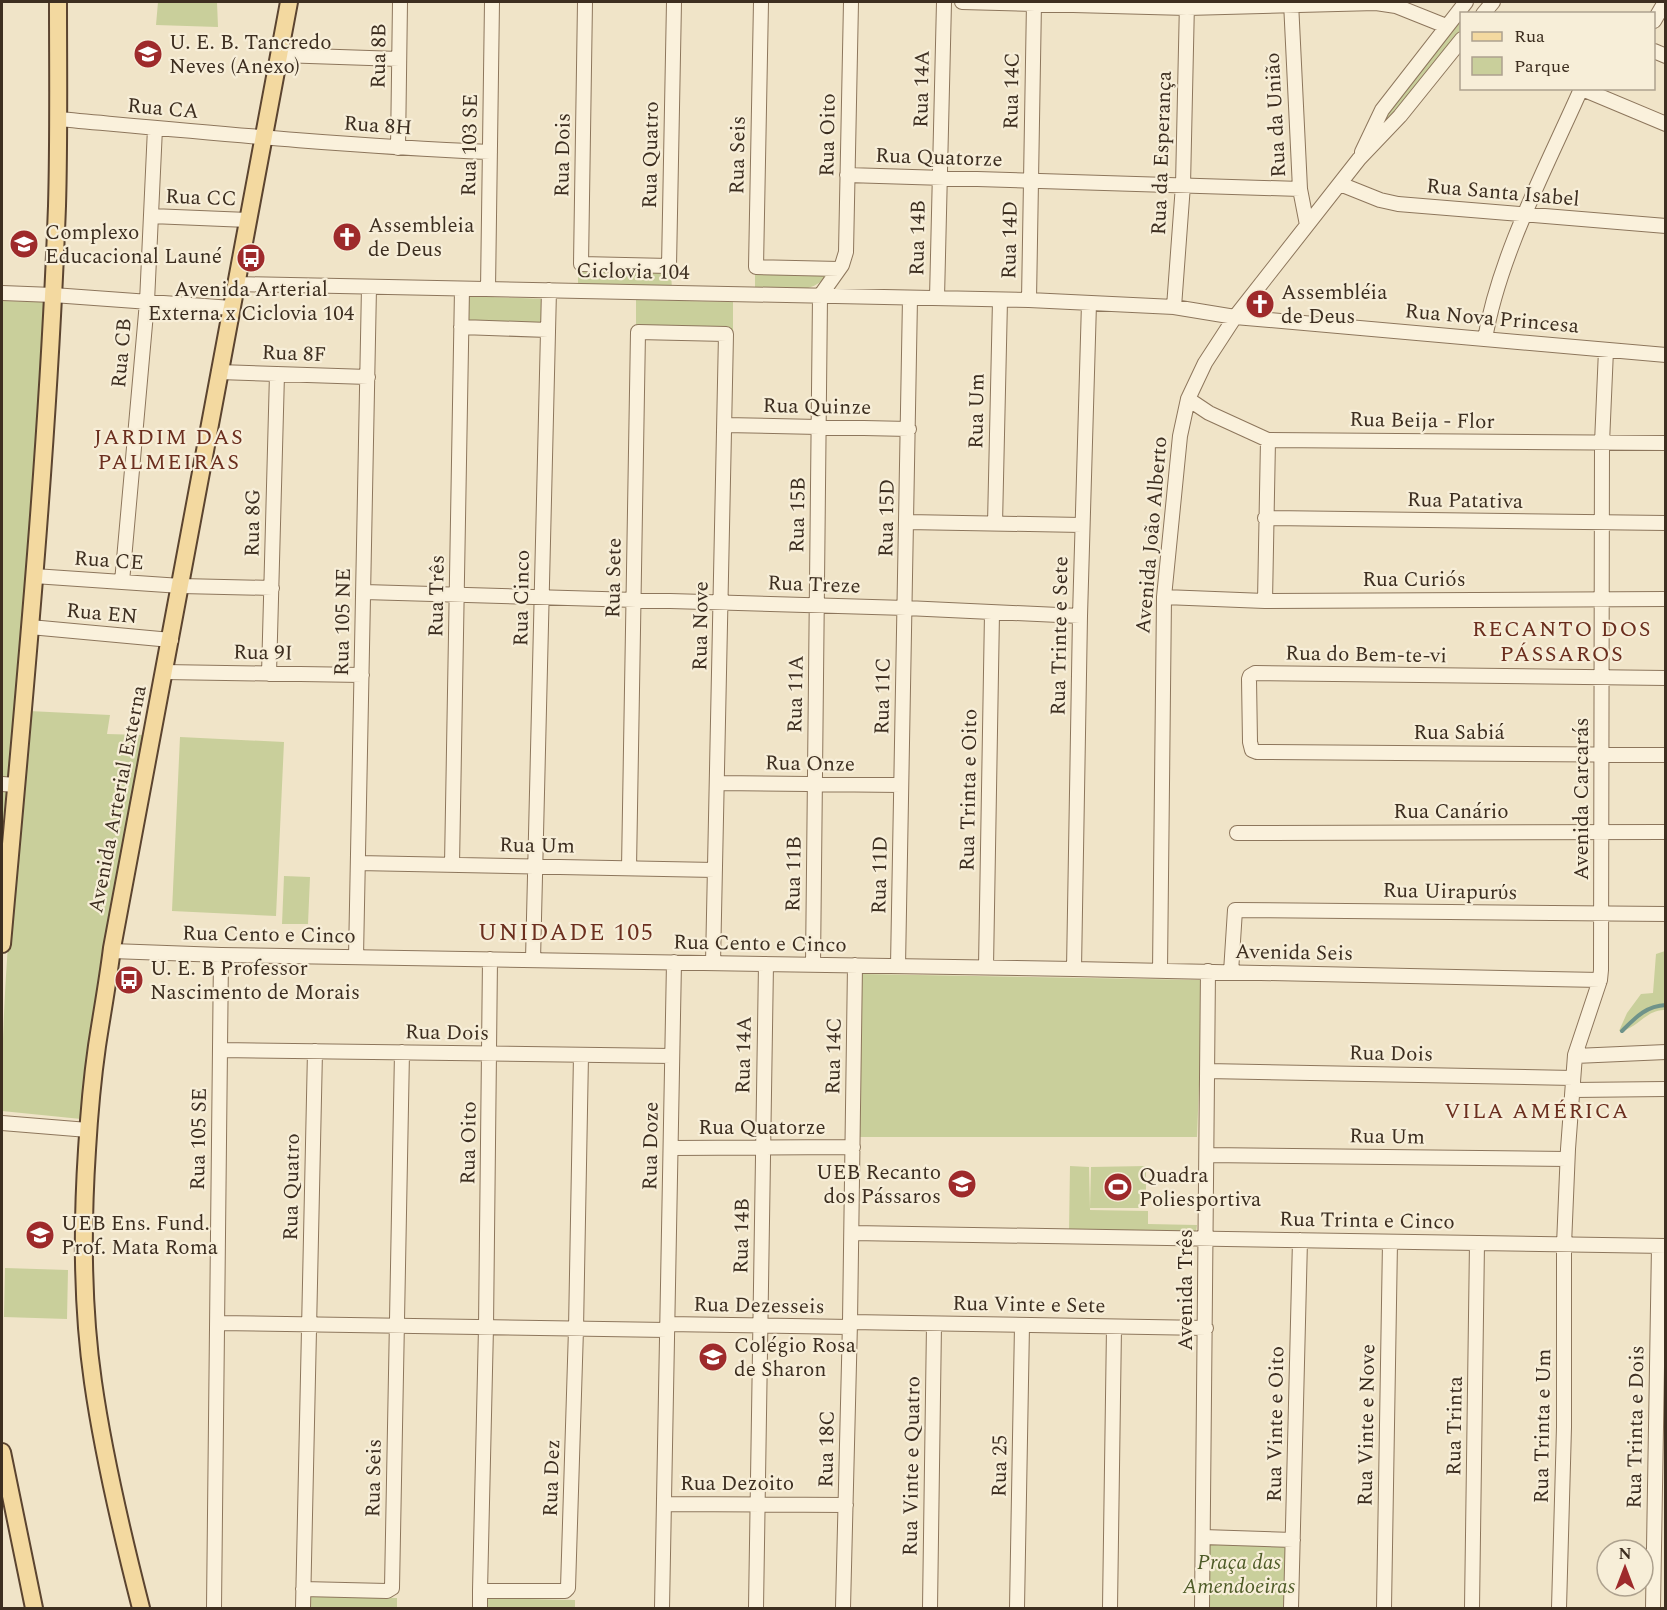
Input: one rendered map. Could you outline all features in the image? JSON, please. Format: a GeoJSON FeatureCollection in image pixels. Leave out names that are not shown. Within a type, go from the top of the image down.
{"type":"FeatureCollection","features":[{"type":"Feature","properties":{"kind":"main road"},"geometry":{"type":"LineString","coordinates":[[2,944],[9,784],[30,627],[53,295],[58,119],[58,2]]}},
{"type":"Feature","properties":{"kind":"main road","name":"Avenida Arterial Externa"},"geometry":{"type":"LineString","coordinates":[[141,1608],[121,1533],[93,1381],[87,1326],[85,1264],[88,1130],[94,1070],[112,951],[290,2]]}},
{"type":"Feature","properties":{"kind":"main road"},"geometry":{"type":"LineString","coordinates":[[2,1452],[34,1608]]}},
{"type":"Feature","properties":{"kind":"street","name":"Rua 8B"},"geometry":{"type":"LineString","coordinates":[[398,148],[400,2]]}},
{"type":"Feature","properties":{"kind":"street","name":"Rua 103 SE"},"geometry":{"type":"LineString","coordinates":[[488,289],[492,2]]}},
{"type":"Feature","properties":{"kind":"street","name":"Rua Dois"},"geometry":{"type":"LineString","coordinates":[[585,2],[581,264],[625,265]]}},
{"type":"Feature","properties":{"kind":"street","name":"Rua Quatro"},"geometry":{"type":"LineString","coordinates":[[625,265],[669,266],[674,2]]}},
{"type":"Feature","properties":{"kind":"street","name":"Rua Seis"},"geometry":{"type":"LineString","coordinates":[[761,2],[756,267],[839,268]]}},
{"type":"Feature","properties":{"kind":"street","name":"Rua Oito"},"geometry":{"type":"LineString","coordinates":[[820,296],[842,265],[846,252],[851,2]]}},
{"type":"Feature","properties":{"kind":"street","name":"Rua 14A"},"geometry":{"type":"LineString","coordinates":[[940,178],[944,2]]}},
{"type":"Feature","properties":{"kind":"street"},"geometry":{"type":"LineString","coordinates":[[962,2],[1187,5],[1376,3],[1396,6],[1446,26]]}},
{"type":"Feature","properties":{"kind":"street","name":"Rua 14C"},"geometry":{"type":"LineString","coordinates":[[1030,181],[1034,2]]}},
{"type":"Feature","properties":{"kind":"street","name":"Avenida João Alberto"},"geometry":{"type":"LineString","coordinates":[[1359,159],[1382,110],[1466,2]]}},
{"type":"Feature","properties":{"kind":"street"},"geometry":{"type":"LineString","coordinates":[[1655,18],[1665,2]]}},
{"type":"Feature","properties":{"kind":"street","name":"Rua da União"},"geometry":{"type":"LineString","coordinates":[[1291,3],[1300,189],[1307,225]]}},
{"type":"Feature","properties":{"kind":"street","name":"Rua da Esperança"},"geometry":{"type":"LineString","coordinates":[[1174,307],[1183,185],[1187,5]]}},
{"type":"Feature","properties":{"kind":"street","name":"Avenida João Alberto"},"geometry":{"type":"LineString","coordinates":[[1160,971],[1164,597],[1180,435],[1188,399],[1205,363],[1235,317],[1359,159],[1400,116],[1460,40]]}},
{"type":"Feature","properties":{"kind":"street"},"geometry":{"type":"LineString","coordinates":[[280,55],[399,59]]}},
{"type":"Feature","properties":{"kind":"street"},"geometry":{"type":"LineString","coordinates":[[1485,339],[1491,307],[1525,216],[1580,90]]}},
{"type":"Feature","properties":{"kind":"street"},"geometry":{"type":"LineString","coordinates":[[1587,90],[1608,93],[1665,124]]}},
{"type":"Feature","properties":{"kind":"street","name":"Rua CA"},"geometry":{"type":"LineString","coordinates":[[58,119],[264,138]]}},
{"type":"Feature","properties":{"kind":"street","name":"Rua CB"},"geometry":{"type":"LineString","coordinates":[[122,582],[147,302],[155,128]]}},
{"type":"Feature","properties":{"kind":"street","name":"Rua 8H"},"geometry":{"type":"LineString","coordinates":[[264,138],[490,152]]}},
{"type":"Feature","properties":{"kind":"street","name":"Rua Quatorze"},"geometry":{"type":"LineString","coordinates":[[847,175],[1030,181]]}},
{"type":"Feature","properties":{"kind":"street","name":"Rua 14B"},"geometry":{"type":"LineString","coordinates":[[937,298],[940,178]]}},
{"type":"Feature","properties":{"kind":"street"},"geometry":{"type":"LineString","coordinates":[[1030,181],[1300,189]]}},
{"type":"Feature","properties":{"kind":"street","name":"Rua 14D"},"geometry":{"type":"LineString","coordinates":[[1029,300],[1030,181]]}},
{"type":"Feature","properties":{"kind":"street","name":"Rua Santa Isabel"},"geometry":{"type":"LineString","coordinates":[[1340,184],[1380,200],[1398,204],[1665,226]]}},
{"type":"Feature","properties":{"kind":"street","name":"Rua CC"},"geometry":{"type":"LineString","coordinates":[[151,216],[248,220]]}},
{"type":"Feature","properties":{"kind":"street","name":"Ciclovia 104"},"geometry":{"type":"LineString","coordinates":[[236,284],[1029,300]]}},
{"type":"Feature","properties":{"kind":"street","name":"Rua 105 NE"},"geometry":{"type":"LineString","coordinates":[[357,957],[369,287]]}},
{"type":"Feature","properties":{"kind":"street","name":"Rua Três"},"geometry":{"type":"LineString","coordinates":[[452,865],[462,289]]}},
{"type":"Feature","properties":{"kind":"street","name":"Rua Cinco"},"geometry":{"type":"LineString","coordinates":[[536,866],[549,290]]}},
{"type":"Feature","properties":{"kind":"street"},"geometry":{"type":"LineString","coordinates":[[2,293],[232,308]]}},
{"type":"Feature","properties":{"kind":"street","name":"Rua 15B"},"geometry":{"type":"LineString","coordinates":[[817,605],[820,296]]}},
{"type":"Feature","properties":{"kind":"street","name":"Rua 15D"},"geometry":{"type":"LineString","coordinates":[[906,608],[910,298]]}},
{"type":"Feature","properties":{"kind":"street","name":"Rua Um"},"geometry":{"type":"LineString","coordinates":[[995,524],[1000,300]]}},
{"type":"Feature","properties":{"kind":"street","name":"Rua Nova Princesa"},"geometry":{"type":"LineString","coordinates":[[1029,300],[1174,307],[1235,317],[1665,355]]}},
{"type":"Feature","properties":{"kind":"street","name":"Rua Trinte e Sete"},"geometry":{"type":"LineString","coordinates":[[1074,969],[1082,525],[1089,303]]}},
{"type":"Feature","properties":{"kind":"street"},"geometry":{"type":"LineString","coordinates":[[461,327],[548,330]]}},
{"type":"Feature","properties":{"kind":"street","name":"Rua Sete"},"geometry":{"type":"LineString","coordinates":[[629,868],[638,332],[682,333]]}},
{"type":"Feature","properties":{"kind":"street","name":"Rua Nove"},"geometry":{"type":"LineString","coordinates":[[682,333],[726,334],[713,963]]}},
{"type":"Feature","properties":{"kind":"street","name":"Avenida Carcarás"},"geometry":{"type":"LineString","coordinates":[[1564,1245],[1567,1159],[1575,1056],[1594,992],[1600,980],[1602,443],[1606,350]]}},
{"type":"Feature","properties":{"kind":"street","name":"Rua 8F"},"geometry":{"type":"LineString","coordinates":[[219,372],[368,377]]}},
{"type":"Feature","properties":{"kind":"street","name":"Rua 8G"},"geometry":{"type":"LineString","coordinates":[[269,674],[277,374]]}},
{"type":"Feature","properties":{"kind":"street","name":"Rua Beija - Flor"},"geometry":{"type":"LineString","coordinates":[[1188,399],[1218,418],[1268,440],[1665,443]]}},
{"type":"Feature","properties":{"kind":"street","name":"Rua Quinze"},"geometry":{"type":"LineString","coordinates":[[725,425],[909,429]]}},
{"type":"Feature","properties":{"kind":"street"},"geometry":{"type":"LineString","coordinates":[[1265,601],[1268,440]]}},
{"type":"Feature","properties":{"kind":"street","name":"Rua Patativa"},"geometry":{"type":"LineString","coordinates":[[1265,518],[1665,523]]}},
{"type":"Feature","properties":{"kind":"street"},"geometry":{"type":"LineString","coordinates":[[907,522],[1082,525]]}},
{"type":"Feature","properties":{"kind":"street","name":"Rua CE"},"geometry":{"type":"LineString","coordinates":[[34,576],[181,586],[272,588]]}},
{"type":"Feature","properties":{"kind":"street","name":"Rua Treze"},"geometry":{"type":"LineString","coordinates":[[364,592],[906,608]]}},
{"type":"Feature","properties":{"kind":"street","name":"Rua Curiós"},"geometry":{"type":"LineString","coordinates":[[1164,597],[1265,601],[1665,599]]}},
{"type":"Feature","properties":{"kind":"street","name":"Rua 11A"},"geometry":{"type":"LineString","coordinates":[[815,784],[817,605]]}},
{"type":"Feature","properties":{"kind":"street"},"geometry":{"type":"LineString","coordinates":[[906,608],[1080,616]]}},
{"type":"Feature","properties":{"kind":"street","name":"Rua 11C"},"geometry":{"type":"LineString","coordinates":[[901,785],[906,608]]}},
{"type":"Feature","properties":{"kind":"street","name":"Rua Trinta e Oito"},"geometry":{"type":"LineString","coordinates":[[986,967],[992,612]]}},
{"type":"Feature","properties":{"kind":"street","name":"Rua EN"},"geometry":{"type":"LineString","coordinates":[[30,627],[171,640]]}},
{"type":"Feature","properties":{"kind":"street","name":"Rua 9I"},"geometry":{"type":"LineString","coordinates":[[164,672],[362,675]]}},
{"type":"Feature","properties":{"kind":"street","name":"Rua do Bem-te-vi"},"geometry":{"type":"LineString","coordinates":[[1252,750],[1249,679],[1250,675],[1256,673],[1665,678]]}},
{"type":"Feature","properties":{"kind":"street","name":"Rua Sabiá"},"geometry":{"type":"LineString","coordinates":[[1252,750],[1257,752],[1665,755]]}},
{"type":"Feature","properties":{"kind":"street","name":"Rua Onze"},"geometry":{"type":"LineString","coordinates":[[718,783],[901,785]]}},
{"type":"Feature","properties":{"kind":"street","name":"Rua 11B"},"geometry":{"type":"LineString","coordinates":[[813,964],[815,784]]}},
{"type":"Feature","properties":{"kind":"street","name":"Rua 11D"},"geometry":{"type":"LineString","coordinates":[[898,966],[901,785]]}},
{"type":"Feature","properties":{"kind":"street","name":"Rua Canário"},"geometry":{"type":"LineString","coordinates":[[1237,833],[1665,832]]}},
{"type":"Feature","properties":{"kind":"street","name":"Rua Um"},"geometry":{"type":"LineString","coordinates":[[358,863],[716,870]]}},
{"type":"Feature","properties":{"kind":"street"},"geometry":{"type":"LineString","coordinates":[[533,960],[536,866]]}},
{"type":"Feature","properties":{"kind":"street","name":"Rua Uirapurύs"},"geometry":{"type":"LineString","coordinates":[[1232,972],[1235,910],[1665,914]]}},
{"type":"Feature","properties":{"kind":"street","name":"Rua Cento e Cinco"},"geometry":{"type":"LineString","coordinates":[[112,951],[221,955],[986,967]]}},
{"type":"Feature","properties":{"kind":"street","name":"Rua 105 SE"},"geometry":{"type":"LineString","coordinates":[[214,1608],[221,955]]}},
{"type":"Feature","properties":{"kind":"street","name":"Rua Oito"},"geometry":{"type":"LineString","coordinates":[[480,1608],[490,959]]}},
{"type":"Feature","properties":{"kind":"street","name":"Rua Doze"},"geometry":{"type":"LineString","coordinates":[[662,1608],[674,962]]}},
{"type":"Feature","properties":{"kind":"street","name":"Rua 14A"},"geometry":{"type":"LineString","coordinates":[[763,1148],[766,964]]}},
{"type":"Feature","properties":{"kind":"street","name":"Rua 14C"},"geometry":{"type":"LineString","coordinates":[[853,1148],[855,965]]}},
{"type":"Feature","properties":{"kind":"street","name":"Avenida Seis"},"geometry":{"type":"LineString","coordinates":[[986,967],[1600,980]]}},
{"type":"Feature","properties":{"kind":"street","name":"Avenida Três"},"geometry":{"type":"LineString","coordinates":[[1202,1608],[1208,971]]}},
{"type":"Feature","properties":{"kind":"street","name":"Rua Dois"},"geometry":{"type":"LineString","coordinates":[[220,1050],[672,1056]]}},
{"type":"Feature","properties":{"kind":"street","name":"Rua Quatro"},"geometry":{"type":"LineString","coordinates":[[303,1608],[315,1051]]}},
{"type":"Feature","properties":{"kind":"street","name":"Rua Seis"},"geometry":{"type":"LineString","coordinates":[[303,1589],[387,1591],[392,1588],[402,1052]]}},
{"type":"Feature","properties":{"kind":"street"},"geometry":{"type":"LineString","coordinates":[[1575,1056],[1665,1052]]}},
{"type":"Feature","properties":{"kind":"street","name":"Rua Dez"},"geometry":{"type":"LineString","coordinates":[[480,1591],[565,1591],[568,1588],[581,1055]]}},
{"type":"Feature","properties":{"kind":"street","name":"Rua Dois"},"geometry":{"type":"LineString","coordinates":[[1207,1071],[1665,1089]]}},
{"type":"Feature","properties":{"kind":"street"},"geometry":{"type":"LineString","coordinates":[[2,1123],[88,1130]]}},
{"type":"Feature","properties":{"kind":"street","name":"Rua Quatorze"},"geometry":{"type":"LineString","coordinates":[[671,1148],[853,1148]]}},
{"type":"Feature","properties":{"kind":"street","name":"Rua 14B"},"geometry":{"type":"LineString","coordinates":[[756,1608],[763,1148]]}},
{"type":"Feature","properties":{"kind":"street"},"geometry":{"type":"LineString","coordinates":[[850,1325],[853,1148]]}},
{"type":"Feature","properties":{"kind":"street","name":"Rua Um"},"geometry":{"type":"LineString","coordinates":[[1207,1155],[1567,1159]]}},
{"type":"Feature","properties":{"kind":"street","name":"Rua Trinta e Cinco"},"geometry":{"type":"LineString","coordinates":[[852,1233],[1662,1246]]}},
{"type":"Feature","properties":{"kind":"street","name":"Rua Vinte e Oito"},"geometry":{"type":"LineString","coordinates":[[1291,1608],[1300,1240]]}},
{"type":"Feature","properties":{"kind":"street","name":"Rua Vinte e Nove"},"geometry":{"type":"LineString","coordinates":[[1384,1608],[1390,1242]]}},
{"type":"Feature","properties":{"kind":"street","name":"Rua Trinta"},"geometry":{"type":"LineString","coordinates":[[1472,1608],[1478,1243]]}},
{"type":"Feature","properties":{"kind":"street","name":"Rua Trinta e Um"},"geometry":{"type":"LineString","coordinates":[[1559,1608],[1564,1427],[1564,1245]]}},
{"type":"Feature","properties":{"kind":"street","name":"Rua Trinta e Dois"},"geometry":{"type":"LineString","coordinates":[[1653,1608],[1662,1246]]}},
{"type":"Feature","properties":{"kind":"street"},"geometry":{"type":"LineString","coordinates":[[217,1323],[576,1329],[667,1327]]}},
{"type":"Feature","properties":{"kind":"street","name":"Rua Vinte e Quatro"},"geometry":{"type":"LineString","coordinates":[[930,1608],[934,1324]]}},
{"type":"Feature","properties":{"kind":"street","name":"Rua Dezesseis"},"geometry":{"type":"LineString","coordinates":[[667,1327],[850,1325]]}},
{"type":"Feature","properties":{"kind":"street","name":"Rua Vinte e Sete"},"geometry":{"type":"LineString","coordinates":[[850,1325],[1206,1328]]}},
{"type":"Feature","properties":{"kind":"street","name":"Rua 18C"},"geometry":{"type":"LineString","coordinates":[[843,1608],[850,1325]]}},
{"type":"Feature","properties":{"kind":"street","name":"Rua 25"},"geometry":{"type":"LineString","coordinates":[[1017,1608],[1022,1325]]}},
{"type":"Feature","properties":{"kind":"street"},"geometry":{"type":"LineString","coordinates":[[1110,1608],[1114,1327]]}},
{"type":"Feature","properties":{"kind":"street","name":"Rua Dezoito"},"geometry":{"type":"LineString","coordinates":[[664,1504],[846,1505]]}},
{"type":"Feature","properties":{"kind":"street"},"geometry":{"type":"LineString","coordinates":[[1203,1537],[1293,1540]]}},
{"type":"Feature","properties":{"kind":"green space"},"geometry":{"type":"Polygon","coordinates":[[[158,2],[217,2],[218,27],[156,25],[158,2]]]}},
{"type":"Feature","properties":{"kind":"green space"},"geometry":{"type":"Polygon","coordinates":[[[1460,18],[1460,33],[1371,144],[1388,111],[1460,18]]]}},
{"type":"Feature","properties":{"kind":"green space"},"geometry":{"type":"Polygon","coordinates":[[[578,270],[671,272],[672,290],[578,288],[578,270]]]}},
{"type":"Feature","properties":{"kind":"green space"},"geometry":{"type":"Polygon","coordinates":[[[755,272],[828,274],[813,286],[804,289],[775,291],[755,290],[755,272]]]}},
{"type":"Feature","properties":{"kind":"green space"},"geometry":{"type":"Polygon","coordinates":[[[466,296],[545,299],[545,325],[465,322],[466,296]]]}},
{"type":"Feature","properties":{"kind":"green space"},"geometry":{"type":"Polygon","coordinates":[[[636,300],[733,302],[733,330],[636,326],[636,300]]]}},
{"type":"Feature","properties":{"kind":"green space"},"geometry":{"type":"Polygon","coordinates":[[[2,301],[46,302],[11,777],[2,777],[2,301]]]}},
{"type":"Feature","properties":{"kind":"green space"},"geometry":{"type":"Polygon","coordinates":[[[29,711],[110,715],[107,734],[143,735],[99,975],[81,1119],[2,1111],[7,961],[29,711]]]}},
{"type":"Feature","properties":{"kind":"green space"},"geometry":{"type":"Polygon","coordinates":[[[180,737],[284,742],[276,916],[172,911],[180,737]]]}},
{"type":"Feature","properties":{"kind":"green space"},"geometry":{"type":"Polygon","coordinates":[[[2,790],[8,790],[2,865],[2,790]]]}},
{"type":"Feature","properties":{"kind":"green space"},"geometry":{"type":"Polygon","coordinates":[[[284,876],[310,877],[308,924],[282,924],[284,876]]]}},
{"type":"Feature","properties":{"kind":"green space"},"geometry":{"type":"Polygon","coordinates":[[[1665,951],[1665,1010],[1652,1013],[1631,1027],[1619,1031],[1627,1013],[1641,994],[1653,993],[1656,954],[1665,951]]]}},
{"type":"Feature","properties":{"kind":"green space"},"geometry":{"type":"Polygon","coordinates":[[[862,974],[1203,980],[1197,1137],[856,1137],[862,974]]]}},
{"type":"Feature","properties":{"kind":"green space"},"geometry":{"type":"Polygon","coordinates":[[[1070,1166],[1089,1167],[1090,1210],[1148,1211],[1148,1224],[1197,1225],[1196,1232],[1069,1232],[1070,1166]]]}},
{"type":"Feature","properties":{"kind":"green space","name":"Quadra Poliesportiva"},"geometry":{"type":"Polygon","coordinates":[[[1146,1166],[1146,1208],[1090,1208],[1091,1167],[1146,1166]]]}},
{"type":"Feature","properties":{"kind":"green space"},"geometry":{"type":"Polygon","coordinates":[[[5,1268],[68,1270],[67,1319],[4,1317],[5,1268]]]}},
{"type":"Feature","properties":{"kind":"green space","name":"Praça das Amendoeiras"},"geometry":{"type":"Polygon","coordinates":[[[1205,1539],[1291,1541],[1290,1608],[1203,1608],[1205,1539]]]}},
{"type":"Feature","properties":{"kind":"green space"},"geometry":{"type":"Polygon","coordinates":[[[310,1596],[397,1598],[397,1608],[310,1608],[310,1596]]]}},
{"type":"Feature","properties":{"kind":"green space"},"geometry":{"type":"Polygon","coordinates":[[[483,1598],[575,1600],[575,1608],[482,1608],[483,1598]]]}},
{"type":"Feature","properties":{"kind":"waterway"},"geometry":{"type":"LineString","coordinates":[[1622,1031],[1647,1010],[1666,1005]]}},
{"type":"Feature","properties":{"kind":"place","name":"U. E. B. Tancredo Neves (Anexo)"},"geometry":{"type":"Point","coordinates":[148,54]}},
{"type":"Feature","properties":{"kind":"place","name":"Assembleia de Deus"},"geometry":{"type":"Point","coordinates":[347,237]}},
{"type":"Feature","properties":{"kind":"place","name":"Complexo Educacional Launé"},"geometry":{"type":"Point","coordinates":[24,244]}},
{"type":"Feature","properties":{"kind":"place","name":"Avenida Arterial Externa x Ciclovia 104"},"geometry":{"type":"Point","coordinates":[251,258]}},
{"type":"Feature","properties":{"kind":"place","name":"Assembléia de Deus"},"geometry":{"type":"Point","coordinates":[1260,304]}},
{"type":"Feature","properties":{"kind":"place","name":"U. E. B Professor Nascimento de Morais"},"geometry":{"type":"Point","coordinates":[129,980]}},
{"type":"Feature","properties":{"kind":"place","name":"UEB Recanto dos Pássaros"},"geometry":{"type":"Point","coordinates":[962,1184]}},
{"type":"Feature","properties":{"kind":"place","name":"Quadra Poliesportiva"},"geometry":{"type":"Point","coordinates":[1118,1187]}},
{"type":"Feature","properties":{"kind":"place","name":"UEB Ens. Fund. Prof. Mata Roma"},"geometry":{"type":"Point","coordinates":[40,1235]}},
{"type":"Feature","properties":{"kind":"place","name":"Colégio Rosa de Sharon"},"geometry":{"type":"Point","coordinates":[713,1357]}},
{"type":"Feature","properties":{"kind":"district","name":"JARDIM DAS PALMEIRAS"},"geometry":{"type":"Point","coordinates":[169,449]}},
{"type":"Feature","properties":{"kind":"district","name":"RECANTO DOS PÁSSAROS"},"geometry":{"type":"Point","coordinates":[1562,640]}},
{"type":"Feature","properties":{"kind":"district","name":"UNIDADE 105"},"geometry":{"type":"Point","coordinates":[566,932]}},
{"type":"Feature","properties":{"kind":"district","name":"VILA AMÉRICA"},"geometry":{"type":"Point","coordinates":[1537,1110]}}]}
